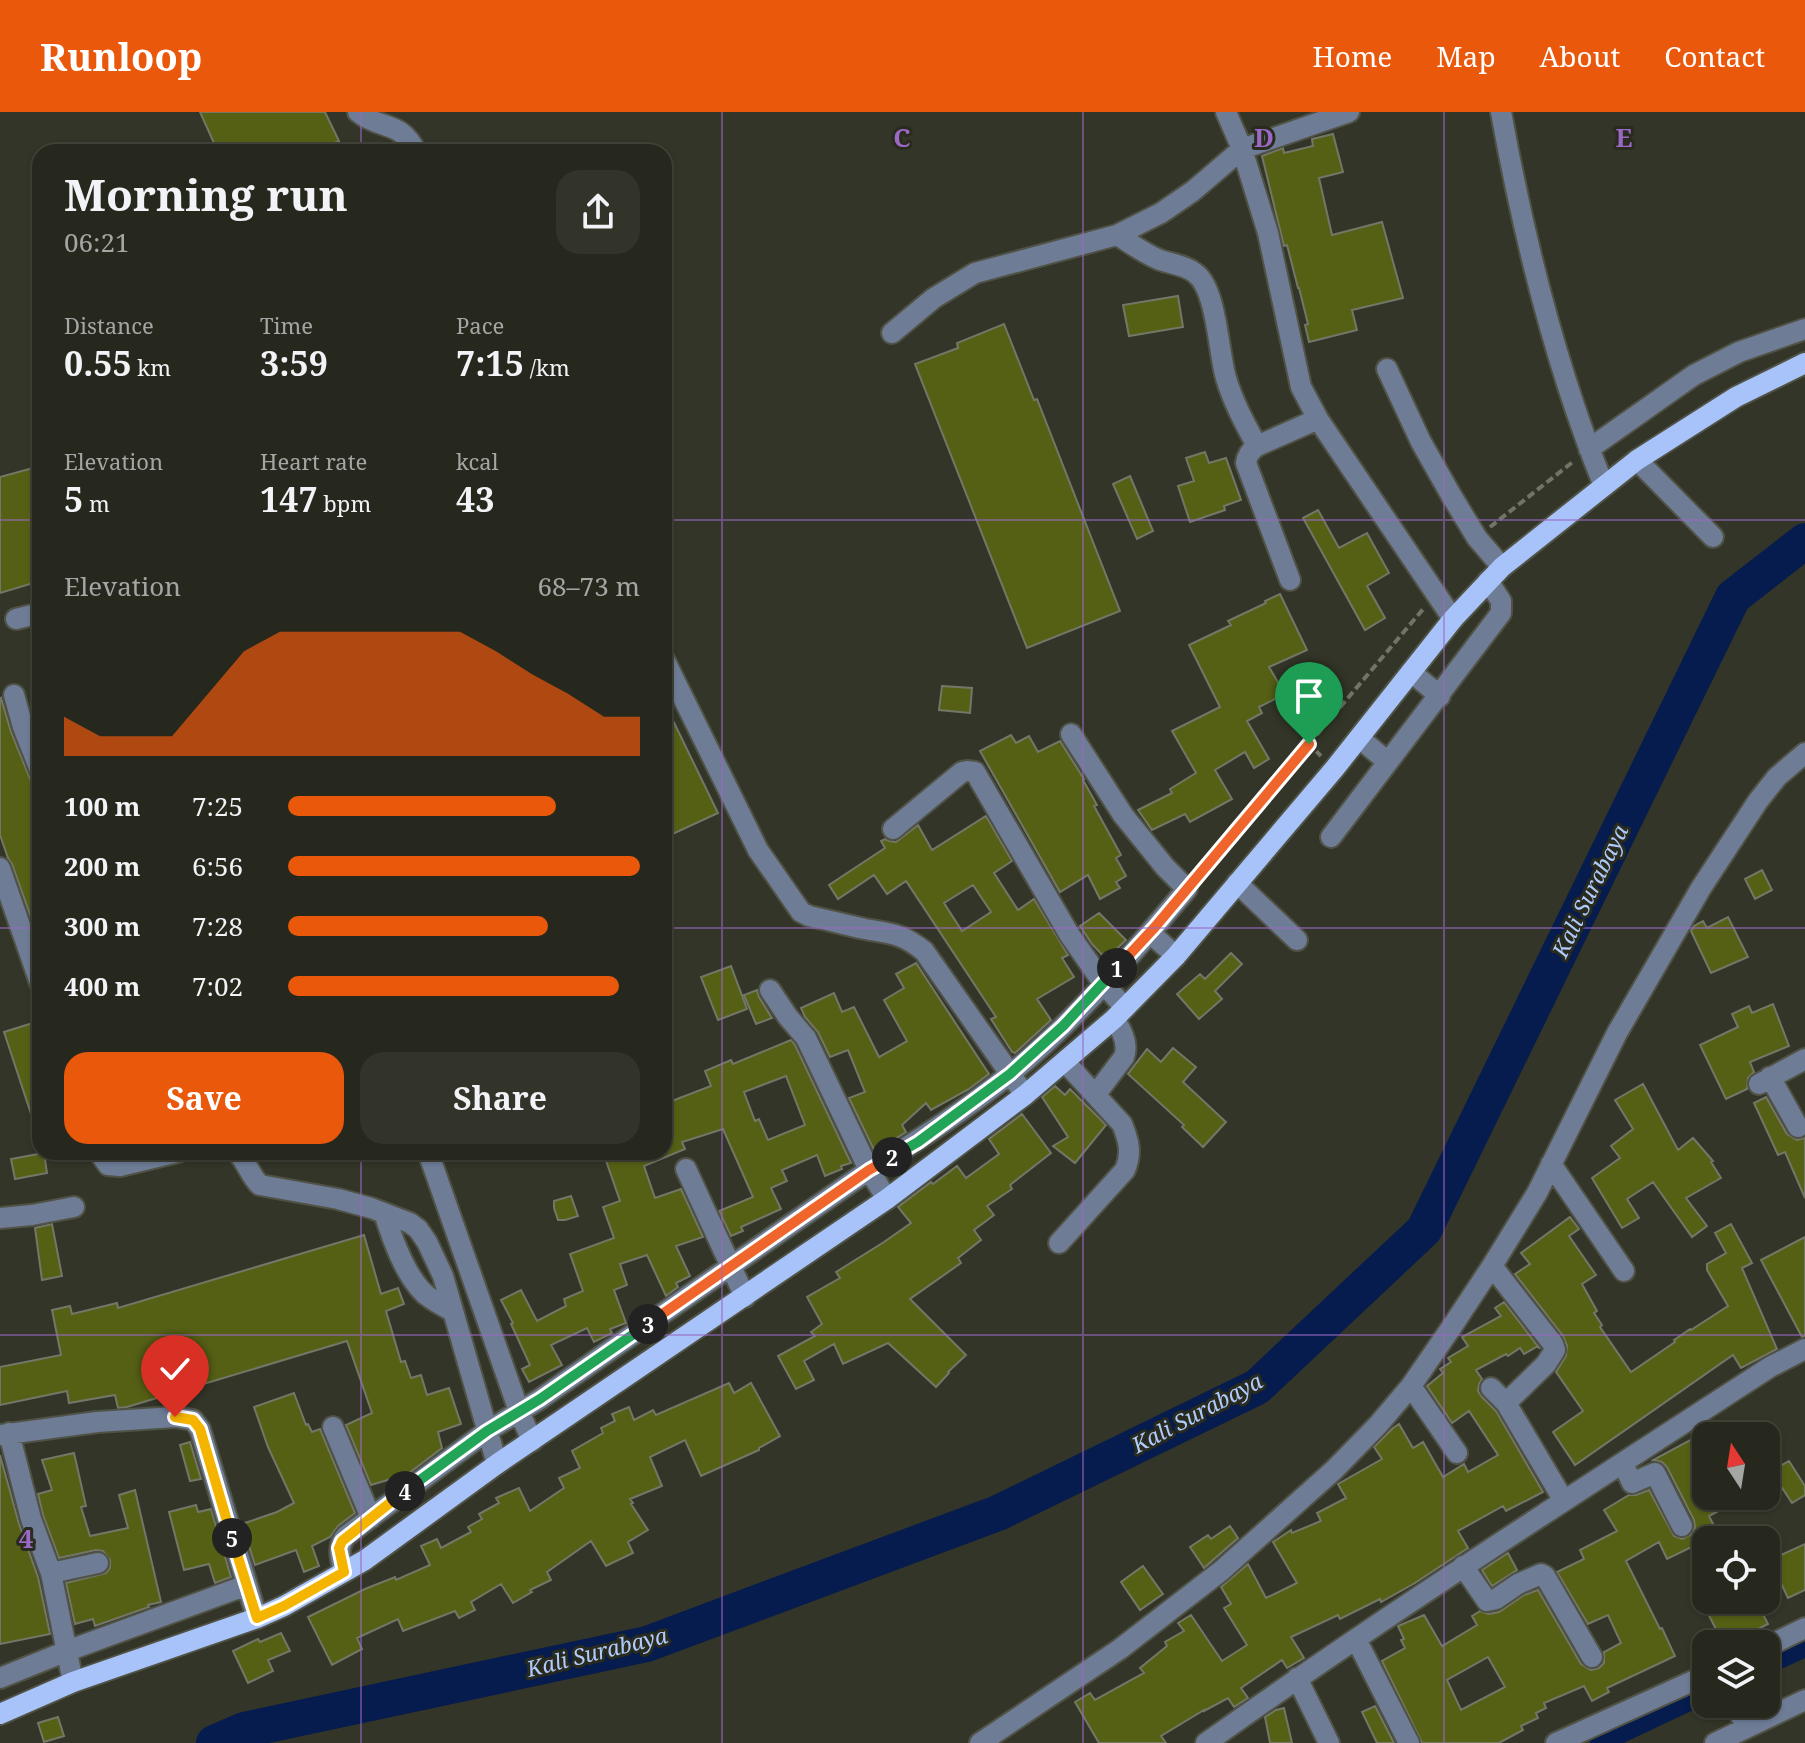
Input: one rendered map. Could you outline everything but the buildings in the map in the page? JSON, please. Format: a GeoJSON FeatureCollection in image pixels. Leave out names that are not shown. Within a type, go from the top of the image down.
{"type":"FeatureCollection","features":[{"type":"Feature","properties":{"kind":"main road"},"geometry":{"type":"LineString","coordinates":[[0,1714],[73,1682],[257,1618],[365,1560],[497,1464],[887,1199],[1025,1095],[1120,1014],[1176,956],[1335,768],[1453,619],[1495,574],[1637,460],[1736,397],[1805,363]]}},
{"type":"Feature","properties":{"kind":"street"},"geometry":{"type":"LineString","coordinates":[[358,112],[374,123],[400,131],[413,144]]}},
{"type":"Feature","properties":{"kind":"street"},"geometry":{"type":"LineString","coordinates":[[1226,112],[1242,149],[1268,233],[1301,387],[1318,419],[1453,619]]}},
{"type":"Feature","properties":{"kind":"street"},"geometry":{"type":"LineString","coordinates":[[892,333],[934,298],[975,273],[1117,235],[1161,213],[1193,191],[1242,149],[1349,112]]}},
{"type":"Feature","properties":{"kind":"street"},"geometry":{"type":"LineString","coordinates":[[1501,112],[1546,319],[1566,385],[1604,486]]}},
{"type":"Feature","properties":{"kind":"street"},"geometry":{"type":"LineString","coordinates":[[1117,235],[1157,259],[1194,272],[1203,281],[1210,297],[1226,378],[1257,446]]}},
{"type":"Feature","properties":{"kind":"street"},"geometry":{"type":"LineString","coordinates":[[1589,449],[1694,375],[1739,352],[1805,329]]}},
{"type":"Feature","properties":{"kind":"street"},"geometry":{"type":"LineString","coordinates":[[1331,837],[1501,613],[1495,574],[1421,442],[1387,369]]}},
{"type":"Feature","properties":{"kind":"street"},"geometry":{"type":"LineString","coordinates":[[1290,580],[1246,463],[1250,451],[1257,446],[1318,419]]}},
{"type":"Feature","properties":{"kind":"street"},"geometry":{"type":"LineString","coordinates":[[1637,460],[1713,537]]}},
{"type":"Feature","properties":{"kind":"street"},"geometry":{"type":"LineString","coordinates":[[16,619],[32,615]]}},
{"type":"Feature","properties":{"kind":"street"},"geometry":{"type":"LineString","coordinates":[[1411,672],[1440,696]]}},
{"type":"Feature","properties":{"kind":"street"},"geometry":{"type":"LineString","coordinates":[[672,675],[758,850],[801,912],[867,929],[892,932],[924,951],[1025,1095]]}},
{"type":"Feature","properties":{"kind":"street"},"geometry":{"type":"LineString","coordinates":[[14,695],[32,750]]}},
{"type":"Feature","properties":{"kind":"street"},"geometry":{"type":"LineString","coordinates":[[344,1572],[339,1548],[346,1536],[487,1431],[540,1399],[869,1170],[918,1142],[1010,1074],[1063,1026],[1150,933],[1187,889],[1123,815],[1071,734]]}},
{"type":"Feature","properties":{"kind":"street"},"geometry":{"type":"LineString","coordinates":[[1359,738],[1388,762]]}},
{"type":"Feature","properties":{"kind":"street"},"geometry":{"type":"LineString","coordinates":[[980,1743],[1120,1649],[1221,1571],[1334,1470],[1411,1386],[1537,1193],[1617,1033],[1701,888],[1758,801],[1777,777],[1805,753]]}},
{"type":"Feature","properties":{"kind":"street"},"geometry":{"type":"LineString","coordinates":[[893,829],[962,772],[975,772],[1069,934],[1120,1014],[1127,1050],[1096,1094]]}},
{"type":"Feature","properties":{"kind":"street"},"geometry":{"type":"LineString","coordinates":[[0,868],[32,960]]}},
{"type":"Feature","properties":{"kind":"street"},"geometry":{"type":"LineString","coordinates":[[1237,883],[1297,940]]}},
{"type":"Feature","properties":{"kind":"street"},"geometry":{"type":"LineString","coordinates":[[1150,933],[1176,956]]}},
{"type":"Feature","properties":{"kind":"street"},"geometry":{"type":"LineString","coordinates":[[770,990],[806,1038],[869,1170],[887,1199]]}},
{"type":"Feature","properties":{"kind":"street"},"geometry":{"type":"LineString","coordinates":[[1798,1127],[1765,1080],[1805,1059]]}},
{"type":"Feature","properties":{"kind":"street"},"geometry":{"type":"LineString","coordinates":[[1059,1243],[1125,1170],[1130,1159],[1128,1137],[1122,1124],[1065,1062]]}},
{"type":"Feature","properties":{"kind":"street"},"geometry":{"type":"LineString","coordinates":[[105,1160],[108,1165],[120,1166],[145,1160]]}},
{"type":"Feature","properties":{"kind":"street"},"geometry":{"type":"LineString","coordinates":[[246,1160],[260,1185],[371,1208],[418,1229],[437,1262],[497,1464]]}},
{"type":"Feature","properties":{"kind":"street"},"geometry":{"type":"LineString","coordinates":[[431,1160],[532,1441]]}},
{"type":"Feature","properties":{"kind":"street"},"geometry":{"type":"LineString","coordinates":[[1551,1164],[1624,1271]]}},
{"type":"Feature","properties":{"kind":"street"},"geometry":{"type":"LineString","coordinates":[[686,1169],[745,1297]]}},
{"type":"Feature","properties":{"kind":"street"},"geometry":{"type":"LineString","coordinates":[[0,1218],[74,1207]]}},
{"type":"Feature","properties":{"kind":"street"},"geometry":{"type":"LineString","coordinates":[[384,1213],[412,1279],[424,1294],[453,1312]]}},
{"type":"Feature","properties":{"kind":"street"},"geometry":{"type":"LineString","coordinates":[[1492,1266],[1555,1350],[1546,1364],[1506,1403]]}},
{"type":"Feature","properties":{"kind":"street"},"geometry":{"type":"LineString","coordinates":[[1206,1743],[1463,1566],[1770,1367],[1805,1349]]}},
{"type":"Feature","properties":{"kind":"street"},"geometry":{"type":"LineString","coordinates":[[1411,1386],[1457,1453]]}},
{"type":"Feature","properties":{"kind":"street"},"geometry":{"type":"LineString","coordinates":[[1491,1388],[1506,1403],[1564,1501]]}},
{"type":"Feature","properties":{"kind":"street"},"geometry":{"type":"LineString","coordinates":[[73,1682],[51,1573],[5,1434],[97,1422],[175,1417],[193,1420],[200,1429],[257,1618]]}},
{"type":"Feature","properties":{"kind":"street"},"geometry":{"type":"LineString","coordinates":[[333,1427],[371,1518]]}},
{"type":"Feature","properties":{"kind":"street"},"geometry":{"type":"LineString","coordinates":[[1623,1463],[1632,1483],[1655,1473],[1682,1526]]}},
{"type":"Feature","properties":{"kind":"street"},"geometry":{"type":"LineString","coordinates":[[51,1573],[98,1563]]}},
{"type":"Feature","properties":{"kind":"street"},"geometry":{"type":"LineString","coordinates":[[1463,1566],[1487,1601],[1541,1574],[1545,1576],[1592,1657]]}},
{"type":"Feature","properties":{"kind":"street"},"geometry":{"type":"LineString","coordinates":[[0,1678],[247,1585]]}},
{"type":"Feature","properties":{"kind":"street"},"geometry":{"type":"LineString","coordinates":[[1780,1640],[1805,1628]]}},
{"type":"Feature","properties":{"kind":"street"},"geometry":{"type":"LineString","coordinates":[[1356,1639],[1409,1743]]}},
{"type":"Feature","properties":{"kind":"street"},"geometry":{"type":"LineString","coordinates":[[1297,1678],[1329,1743]]}},
{"type":"Feature","properties":{"kind":"street"},"geometry":{"type":"LineString","coordinates":[[1556,1743],[1692,1681]]}},
{"type":"Feature","properties":{"kind":"street"},"geometry":{"type":"LineString","coordinates":[[1780,1706],[1805,1700]]}},
{"type":"Feature","properties":{"kind":"street"},"geometry":{"type":"LineString","coordinates":[[1715,1743],[1738,1718]]}},
{"type":"Feature","properties":{"kind":"path"},"geometry":{"type":"LineString","coordinates":[[1477,538],[1589,449]]}},
{"type":"Feature","properties":{"kind":"path"},"geometry":{"type":"LineString","coordinates":[[1187,889],[1436,594]]}},
{"type":"Feature","properties":{"kind":"path"},"geometry":{"type":"LineString","coordinates":[[1309,744],[1335,768]]}},
{"type":"Feature","properties":{"kind":"waterway","name":"Kali Surabaya"},"geometry":{"type":"LineString","coordinates":[[214,1743],[244,1730],[647,1644],[998,1513],[1257,1387],[1424,1230],[1733,597],[1805,541]]}},
{"type":"Feature","properties":{"kind":"waterway"},"geometry":{"type":"LineString","coordinates":[[1780,1659],[1805,1647]]}},
{"type":"Feature","properties":{"kind":"waterway"},"geometry":{"type":"LineString","coordinates":[[1600,1743],[1692,1700]]}},
{"type":"Feature","properties":{"kind":"route"},"geometry":{"type":"LineString","coordinates":[[175,1417],[193,1420],[200,1429],[257,1618],[344,1572],[339,1548],[342,1541],[412,1486],[487,1431],[540,1399],[869,1170],[918,1142],[1010,1074],[1063,1026],[1155,927],[1309,744]]}}]}
